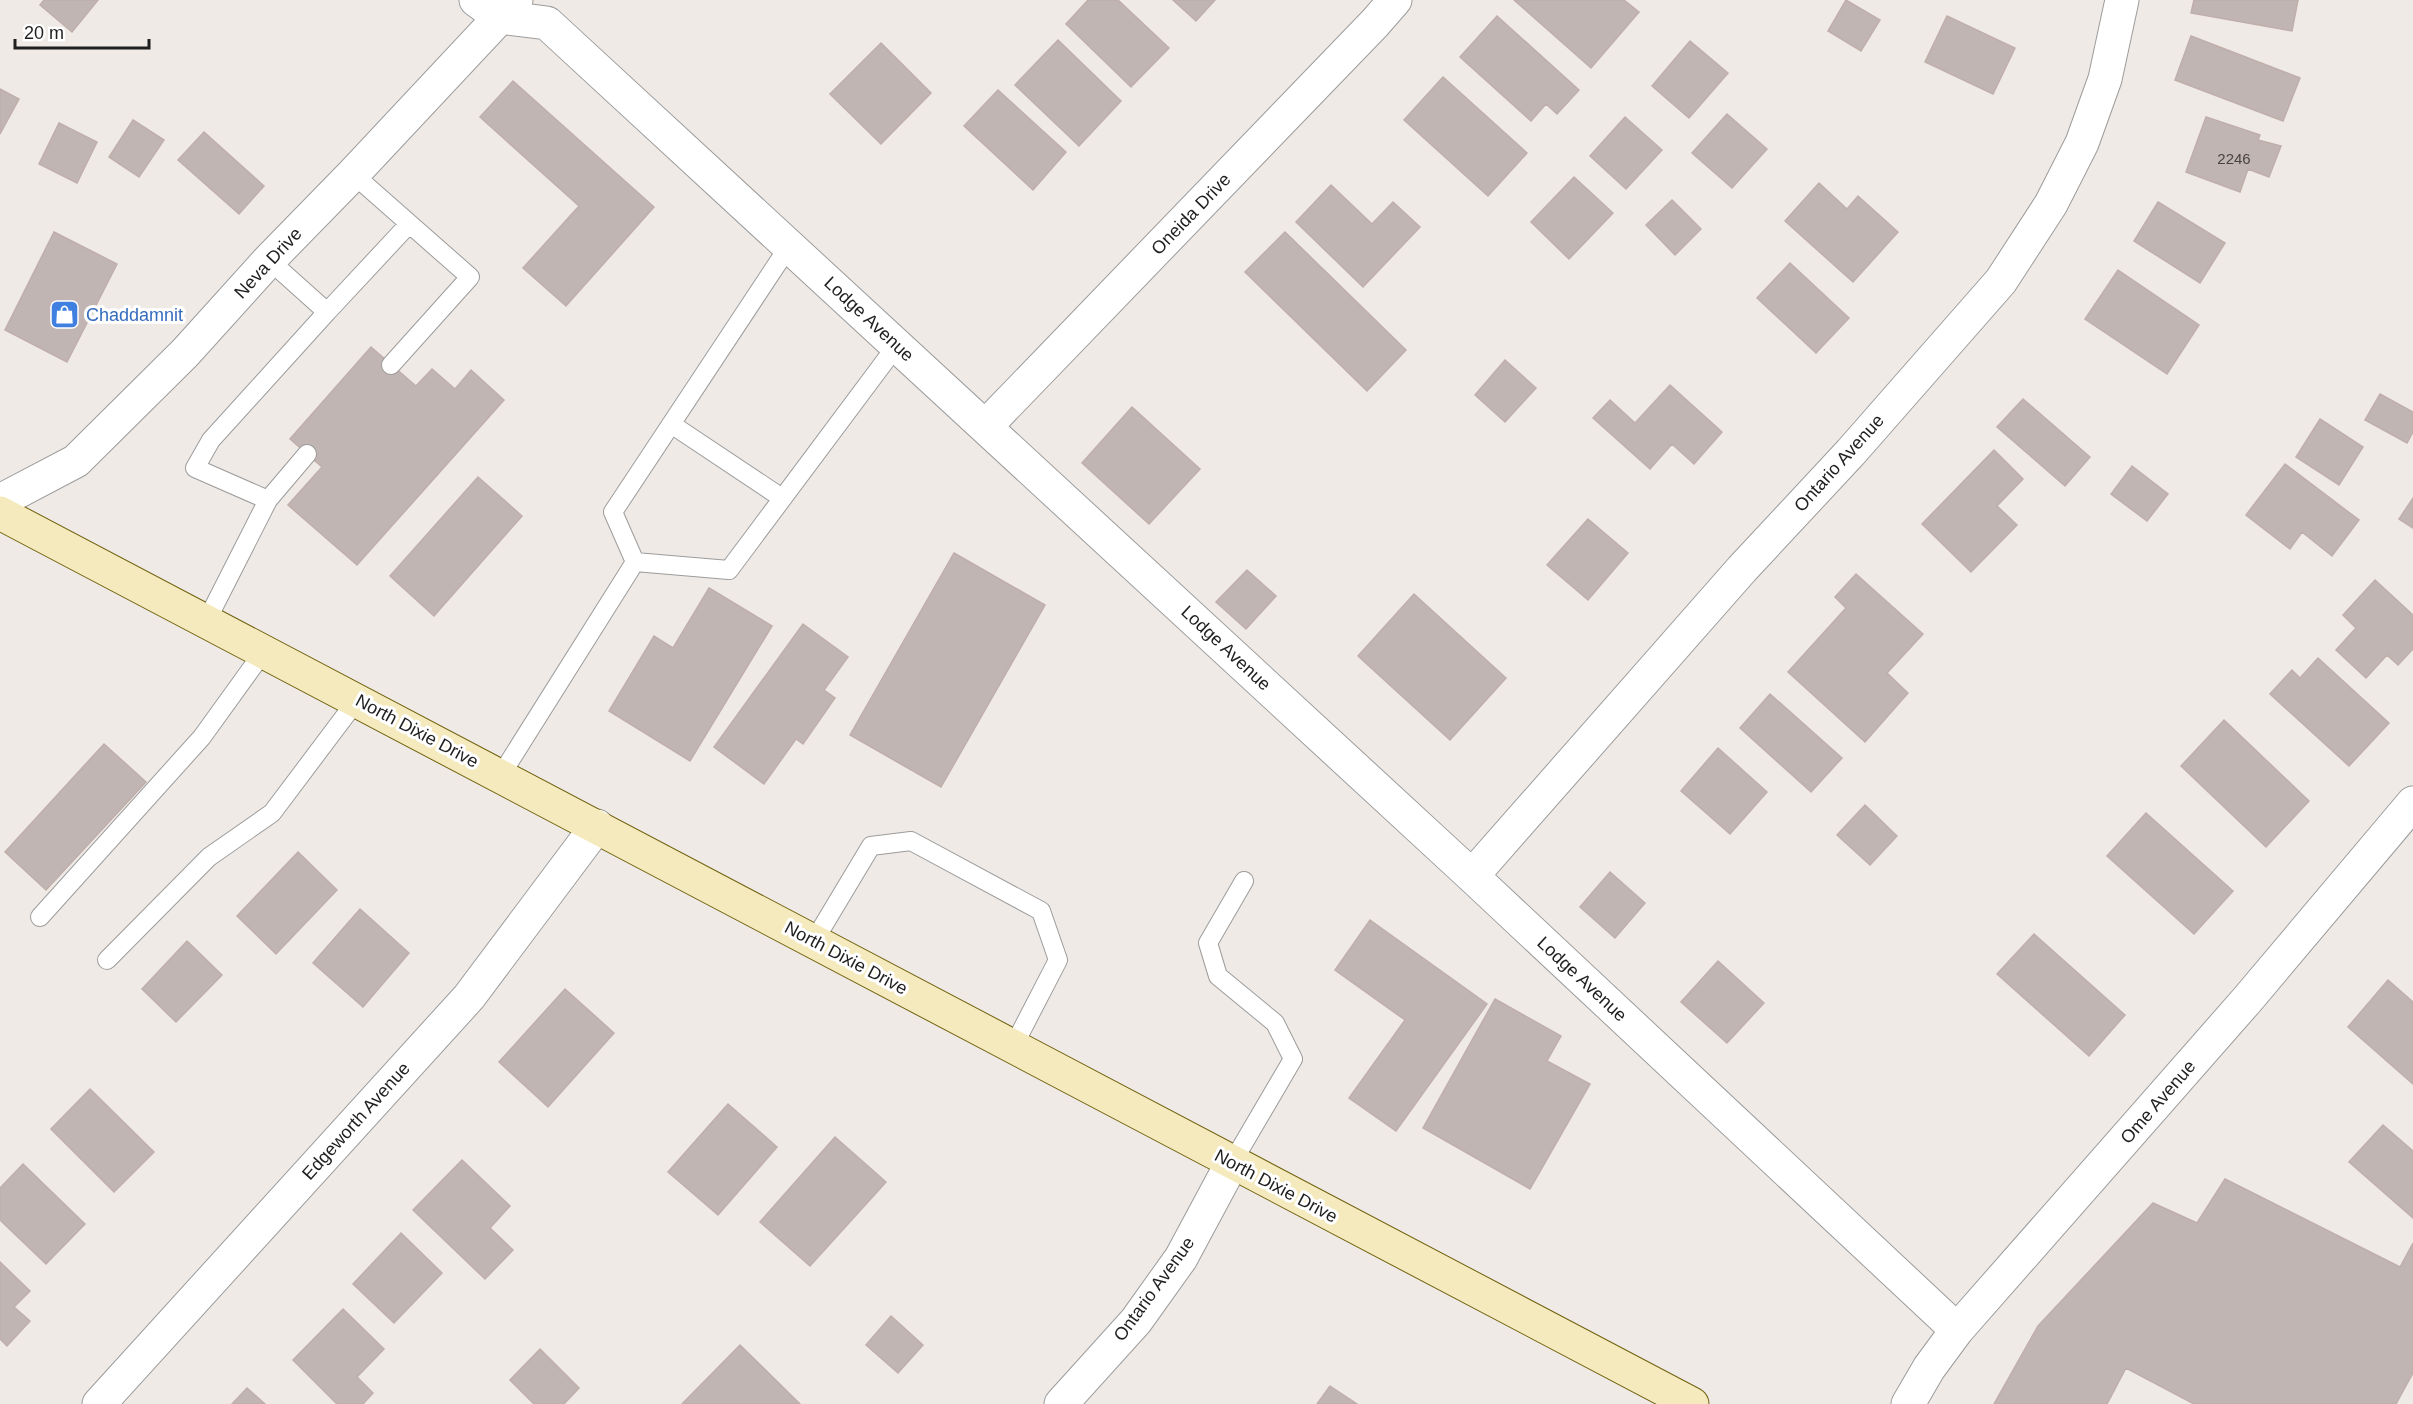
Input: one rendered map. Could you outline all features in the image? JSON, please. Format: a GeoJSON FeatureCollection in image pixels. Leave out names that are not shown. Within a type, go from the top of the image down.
{"type":"FeatureCollection","features":[{"type":"Feature","properties":{"kind":"main road","name":"North Dixie Drive"},"geometry":{"type":"LineString","coordinates":[[0,513],[1692,1404]]}},
{"type":"Feature","properties":{"kind":"street","name":"Oneida Drive"},"geometry":{"type":"LineString","coordinates":[[986,426],[1395,0]]}},
{"type":"Feature","properties":{"kind":"street","name":"Ontario Avenue"},"geometry":{"type":"LineString","coordinates":[[1472,876],[1742,569],[1851,452],[2001,281],[2051,204],[2082,143],[2105,79],[2122,0]]}},
{"type":"Feature","properties":{"kind":"street","name":"Lodge Avenue"},"geometry":{"type":"LineString","coordinates":[[497,6],[547,23],[1472,876],[1957,1330]]}},
{"type":"Feature","properties":{"kind":"street","name":"Neva Drive"},"geometry":{"type":"LineString","coordinates":[[0,501],[76,461],[185,354],[269,260],[353,174],[497,6]]}},
{"type":"Feature","properties":{"kind":"street","name":"Ome Avenue"},"geometry":{"type":"LineString","coordinates":[[1908,1404],[1929,1368],[1957,1330],[2247,1000],[2413,803]]}},
{"type":"Feature","properties":{"kind":"street","name":"Edgeworth Avenue"},"geometry":{"type":"LineString","coordinates":[[99,1404],[469,997],[597,826]]}},
{"type":"Feature","properties":{"kind":"street","name":"Ontario Avenue"},"geometry":{"type":"LineString","coordinates":[[1061,1404],[1136,1321],[1181,1258],[1232,1163]]}},
{"type":"Feature","properties":{"kind":"lane"},"geometry":{"type":"LineString","coordinates":[[353,174],[470,277],[391,365]]}},
{"type":"Feature","properties":{"kind":"lane"},"geometry":{"type":"LineString","coordinates":[[268,500],[195,468],[211,440],[409,224]]}},
{"type":"Feature","properties":{"kind":"lane"},"geometry":{"type":"LineString","coordinates":[[635,562],[613,512],[789,246]]}},
{"type":"Feature","properties":{"kind":"lane"},"geometry":{"type":"LineString","coordinates":[[269,260],[327,312]]}},
{"type":"Feature","properties":{"kind":"lane"},"geometry":{"type":"LineString","coordinates":[[635,562],[729,570],[897,345]]}},
{"type":"Feature","properties":{"kind":"lane"},"geometry":{"type":"LineString","coordinates":[[671,424],[782,498]]}},
{"type":"Feature","properties":{"kind":"lane"},"geometry":{"type":"LineString","coordinates":[[206,622],[268,500],[307,454]]}},
{"type":"Feature","properties":{"kind":"lane"},"geometry":{"type":"LineString","coordinates":[[501,775],[635,562]]}},
{"type":"Feature","properties":{"kind":"lane"},"geometry":{"type":"LineString","coordinates":[[40,916],[202,737],[264,651]]}},
{"type":"Feature","properties":{"kind":"lane"},"geometry":{"type":"LineString","coordinates":[[106,960],[210,857],[272,813],[357,700]]}},
{"type":"Feature","properties":{"kind":"lane"},"geometry":{"type":"LineString","coordinates":[[814,941],[872,846],[911,841],[1041,911],[1058,960],[1013,1047]]}},
{"type":"Feature","properties":{"kind":"lane"},"geometry":{"type":"LineString","coordinates":[[1232,1163],[1293,1059],[1275,1023],[1218,976],[1208,944],[1244,881]]}},
{"type":"Feature","properties":{"kind":"building"},"geometry":{"type":"Polygon","coordinates":[[[44,0],[98,0],[72,32],[40,5],[44,0]]]}},
{"type":"Feature","properties":{"kind":"building"},"geometry":{"type":"Polygon","coordinates":[[[1088,0],[1118,0],[1169,48],[1131,87],[1066,24],[1088,0]]]}},
{"type":"Feature","properties":{"kind":"building"},"geometry":{"type":"Polygon","coordinates":[[[1173,0],[1215,0],[1196,21],[1173,0]]]}},
{"type":"Feature","properties":{"kind":"building"},"geometry":{"type":"Polygon","coordinates":[[[1514,0],[1624,0],[1639,12],[1591,68],[1514,0]]]}},
{"type":"Feature","properties":{"kind":"building"},"geometry":{"type":"Polygon","coordinates":[[[1846,0],[1880,20],[1861,51],[1828,31],[1846,0]]]}},
{"type":"Feature","properties":{"kind":"building"},"geometry":{"type":"Polygon","coordinates":[[[2194,0],[2298,0],[2292,31],[2191,13],[2194,0]]]}},
{"type":"Feature","properties":{"kind":"building"},"geometry":{"type":"Polygon","coordinates":[[[1497,16],[1579,90],[1557,114],[1546,104],[1531,121],[1460,57],[1497,16]]]}},
{"type":"Feature","properties":{"kind":"building"},"geometry":{"type":"Polygon","coordinates":[[[1947,16],[2015,48],[1993,94],[1925,62],[1947,16]]]}},
{"type":"Feature","properties":{"kind":"building"},"geometry":{"type":"Polygon","coordinates":[[[2191,36],[2300,78],[2283,121],[2175,80],[2191,36]]]}},
{"type":"Feature","properties":{"kind":"building"},"geometry":{"type":"Polygon","coordinates":[[[1058,40],[1121,101],[1079,146],[1015,85],[1058,40]]]}},
{"type":"Feature","properties":{"kind":"building"},"geometry":{"type":"Polygon","coordinates":[[[1690,41],[1728,73],[1689,118],[1652,86],[1690,41]]]}},
{"type":"Feature","properties":{"kind":"building"},"geometry":{"type":"Polygon","coordinates":[[[881,43],[931,93],[881,144],[830,94],[881,43]]]}},
{"type":"Feature","properties":{"kind":"building"},"geometry":{"type":"Polygon","coordinates":[[[1443,77],[1527,153],[1488,196],[1404,120],[1443,77]]]}},
{"type":"Feature","properties":{"kind":"building"},"geometry":{"type":"Polygon","coordinates":[[[513,81],[654,207],[566,306],[523,268],[579,206],[480,117],[513,81]]]}},
{"type":"Feature","properties":{"kind":"building"},"geometry":{"type":"Polygon","coordinates":[[[0,89],[19,99],[0,134],[0,89]]]}},
{"type":"Feature","properties":{"kind":"building"},"geometry":{"type":"Polygon","coordinates":[[[998,90],[1066,152],[1033,190],[964,126],[998,90]]]}},
{"type":"Feature","properties":{"kind":"building"},"geometry":{"type":"Polygon","coordinates":[[[1727,114],[1767,149],[1732,188],[1692,153],[1727,114]]]}},
{"type":"Feature","properties":{"kind":"building"},"geometry":{"type":"Polygon","coordinates":[[[1625,117],[1662,150],[1626,189],[1590,156],[1625,117]]]}},
{"type":"Feature","properties":{"kind":"building"},"geometry":{"type":"Polygon","coordinates":[[[2206,117],[2260,135],[2258,140],[2281,146],[2269,177],[2248,169],[2240,192],[2186,172],[2206,117]]]}},
{"type":"Feature","properties":{"kind":"building"},"geometry":{"type":"Polygon","coordinates":[[[133,120],[164,140],[139,177],[109,157],[133,120]]]}},
{"type":"Feature","properties":{"kind":"building"},"geometry":{"type":"Polygon","coordinates":[[[59,123],[97,142],[77,183],[39,164],[59,123]]]}},
{"type":"Feature","properties":{"kind":"building"},"geometry":{"type":"Polygon","coordinates":[[[204,132],[264,186],[239,214],[178,160],[204,132]]]}},
{"type":"Feature","properties":{"kind":"building"},"geometry":{"type":"Polygon","coordinates":[[[1574,177],[1613,213],[1569,259],[1531,222],[1574,177]]]}},
{"type":"Feature","properties":{"kind":"building"},"geometry":{"type":"Polygon","coordinates":[[[1819,183],[1847,209],[1858,196],[1898,232],[1853,282],[1785,221],[1819,183]]]}},
{"type":"Feature","properties":{"kind":"building"},"geometry":{"type":"Polygon","coordinates":[[[1331,185],[1372,224],[1393,202],[1420,227],[1363,287],[1296,222],[1331,185]]]}},
{"type":"Feature","properties":{"kind":"building"},"geometry":{"type":"Polygon","coordinates":[[[1672,200],[1701,229],[1675,255],[1646,225],[1672,200]]]}},
{"type":"Feature","properties":{"kind":"building"},"geometry":{"type":"Polygon","coordinates":[[[2158,202],[2225,243],[2200,283],[2134,241],[2158,202]]]}},
{"type":"Feature","properties":{"kind":"building"},"geometry":{"type":"Polygon","coordinates":[[[54,232],[117,264],[67,362],[5,330],[54,232]]]}},
{"type":"Feature","properties":{"kind":"building"},"geometry":{"type":"Polygon","coordinates":[[[1285,232],[1406,350],[1367,391],[1245,272],[1285,232]]]}},
{"type":"Feature","properties":{"kind":"building"},"geometry":{"type":"Polygon","coordinates":[[[1790,263],[1849,318],[1816,353],[1757,298],[1790,263]]]}},
{"type":"Feature","properties":{"kind":"building"},"geometry":{"type":"Polygon","coordinates":[[[2118,270],[2199,325],[2167,374],[2085,319],[2118,270]]]}},
{"type":"Feature","properties":{"kind":"building"},"geometry":{"type":"Polygon","coordinates":[[[371,347],[416,386],[432,369],[455,389],[471,370],[504,400],[357,565],[288,505],[322,467],[290,439],[371,347]]]}},
{"type":"Feature","properties":{"kind":"building"},"geometry":{"type":"Polygon","coordinates":[[[1505,360],[1536,388],[1505,422],[1475,395],[1505,360]]]}},
{"type":"Feature","properties":{"kind":"building"},"geometry":{"type":"Polygon","coordinates":[[[1670,385],[1722,432],[1694,464],[1672,444],[1650,469],[1593,418],[1610,400],[1635,423],[1670,385]]]}},
{"type":"Feature","properties":{"kind":"building"},"geometry":{"type":"Polygon","coordinates":[[[2380,394],[2413,412],[2413,432],[2407,443],[2365,420],[2380,394]]]}},
{"type":"Feature","properties":{"kind":"building"},"geometry":{"type":"Polygon","coordinates":[[[2023,399],[2090,457],[2065,486],[1997,427],[2023,399]]]}},
{"type":"Feature","properties":{"kind":"building"},"geometry":{"type":"Polygon","coordinates":[[[1132,407],[1200,469],[1149,524],[1082,463],[1132,407]]]}},
{"type":"Feature","properties":{"kind":"building"},"geometry":{"type":"Polygon","coordinates":[[[2320,419],[2363,447],[2339,485],[2296,457],[2320,419]]]}},
{"type":"Feature","properties":{"kind":"building"},"geometry":{"type":"Polygon","coordinates":[[[1994,450],[2023,479],[1997,506],[2017,525],[1971,572],[1922,524],[1994,450]]]}},
{"type":"Feature","properties":{"kind":"building"},"geometry":{"type":"Polygon","coordinates":[[[2285,464],[2359,520],[2332,556],[2302,532],[2290,549],[2246,515],[2285,464]]]}},
{"type":"Feature","properties":{"kind":"building"},"geometry":{"type":"Polygon","coordinates":[[[2132,466],[2168,494],[2147,521],[2111,494],[2132,466]]]}},
{"type":"Feature","properties":{"kind":"building"},"geometry":{"type":"Polygon","coordinates":[[[478,477],[522,516],[434,616],[390,576],[478,477]]]}},
{"type":"Feature","properties":{"kind":"building"},"geometry":{"type":"Polygon","coordinates":[[[2413,498],[2413,528],[2399,519],[2413,498]]]}},
{"type":"Feature","properties":{"kind":"building"},"geometry":{"type":"Polygon","coordinates":[[[1588,519],[1628,553],[1588,600],[1547,565],[1588,519]]]}},
{"type":"Feature","properties":{"kind":"building"},"geometry":{"type":"Polygon","coordinates":[[[954,553],[1045,605],[941,787],[850,735],[954,553]]]}},
{"type":"Feature","properties":{"kind":"building"},"geometry":{"type":"Polygon","coordinates":[[[1247,570],[1276,596],[1246,629],[1216,602],[1247,570]]]}},
{"type":"Feature","properties":{"kind":"building"},"geometry":{"type":"Polygon","coordinates":[[[1856,574],[1923,634],[1887,673],[1908,693],[1865,742],[1788,672],[1846,608],[1835,597],[1856,574]]]}},
{"type":"Feature","properties":{"kind":"building"},"geometry":{"type":"Polygon","coordinates":[[[2375,580],[2413,615],[2413,649],[2398,665],[2387,655],[2366,678],[2336,650],[2356,628],[2343,615],[2375,580]]]}},
{"type":"Feature","properties":{"kind":"building"},"geometry":{"type":"Polygon","coordinates":[[[709,588],[772,626],[690,761],[609,711],[654,636],[673,648],[709,588]]]}},
{"type":"Feature","properties":{"kind":"building"},"geometry":{"type":"Polygon","coordinates":[[[1414,594],[1506,678],[1450,740],[1358,656],[1414,594]]]}},
{"type":"Feature","properties":{"kind":"building"},"geometry":{"type":"Polygon","coordinates":[[[803,624],[848,657],[824,690],[835,698],[803,744],[796,739],[764,784],[714,747],[803,624]]]}},
{"type":"Feature","properties":{"kind":"building"},"geometry":{"type":"Polygon","coordinates":[[[2318,658],[2389,723],[2349,766],[2270,694],[2292,670],[2300,678],[2318,658]]]}},
{"type":"Feature","properties":{"kind":"building"},"geometry":{"type":"Polygon","coordinates":[[[1770,694],[1842,758],[1811,792],[1740,728],[1770,694]]]}},
{"type":"Feature","properties":{"kind":"building"},"geometry":{"type":"Polygon","coordinates":[[[2224,720],[2309,801],[2266,847],[2181,766],[2224,720]]]}},
{"type":"Feature","properties":{"kind":"building"},"geometry":{"type":"Polygon","coordinates":[[[104,744],[146,782],[46,890],[5,852],[104,744]]]}},
{"type":"Feature","properties":{"kind":"building"},"geometry":{"type":"Polygon","coordinates":[[[1718,748],[1767,792],[1730,834],[1681,791],[1718,748]]]}},
{"type":"Feature","properties":{"kind":"building"},"geometry":{"type":"Polygon","coordinates":[[[1865,805],[1897,836],[1870,865],[1837,835],[1865,805]]]}},
{"type":"Feature","properties":{"kind":"building"},"geometry":{"type":"Polygon","coordinates":[[[2146,813],[2233,891],[2194,934],[2107,856],[2146,813]]]}},
{"type":"Feature","properties":{"kind":"building"},"geometry":{"type":"Polygon","coordinates":[[[298,852],[337,890],[276,954],[237,916],[298,852]]]}},
{"type":"Feature","properties":{"kind":"building"},"geometry":{"type":"Polygon","coordinates":[[[1610,872],[1645,903],[1615,938],[1580,907],[1610,872]]]}},
{"type":"Feature","properties":{"kind":"building"},"geometry":{"type":"Polygon","coordinates":[[[360,909],[409,953],[363,1007],[313,963],[360,909]]]}},
{"type":"Feature","properties":{"kind":"building"},"geometry":{"type":"Polygon","coordinates":[[[1370,920],[1487,1004],[1396,1131],[1349,1098],[1405,1020],[1335,970],[1370,920]]]}},
{"type":"Feature","properties":{"kind":"building"},"geometry":{"type":"Polygon","coordinates":[[[2034,934],[2125,1015],[2089,1056],[1997,974],[2034,934]]]}},
{"type":"Feature","properties":{"kind":"building"},"geometry":{"type":"Polygon","coordinates":[[[187,941],[222,975],[176,1022],[142,989],[187,941]]]}},
{"type":"Feature","properties":{"kind":"building"},"geometry":{"type":"Polygon","coordinates":[[[1718,961],[1764,1003],[1727,1043],[1681,1002],[1718,961]]]}},
{"type":"Feature","properties":{"kind":"building"},"geometry":{"type":"Polygon","coordinates":[[[2388,980],[2413,1002],[2413,1084],[2348,1027],[2388,980]]]}},
{"type":"Feature","properties":{"kind":"building"},"geometry":{"type":"Polygon","coordinates":[[[565,989],[614,1033],[548,1107],[499,1062],[565,989]]]}},
{"type":"Feature","properties":{"kind":"building"},"geometry":{"type":"Polygon","coordinates":[[[1495,999],[1561,1036],[1547,1061],[1590,1084],[1530,1189],[1423,1128],[1495,999]]]}},
{"type":"Feature","properties":{"kind":"building"},"geometry":{"type":"Polygon","coordinates":[[[90,1089],[154,1152],[114,1192],[51,1129],[90,1089]]]}},
{"type":"Feature","properties":{"kind":"building"},"geometry":{"type":"Polygon","coordinates":[[[728,1104],[777,1147],[718,1215],[668,1172],[728,1104]]]}},
{"type":"Feature","properties":{"kind":"building"},"geometry":{"type":"Polygon","coordinates":[[[2383,1125],[2413,1151],[2413,1218],[2349,1162],[2383,1125]]]}},
{"type":"Feature","properties":{"kind":"building"},"geometry":{"type":"Polygon","coordinates":[[[835,1137],[886,1182],[810,1266],[760,1222],[835,1137]]]}},
{"type":"Feature","properties":{"kind":"building"},"geometry":{"type":"Polygon","coordinates":[[[462,1160],[510,1206],[490,1228],[513,1250],[485,1279],[413,1210],[462,1160]]]}},
{"type":"Feature","properties":{"kind":"building"},"geometry":{"type":"Polygon","coordinates":[[[23,1164],[85,1224],[46,1264],[0,1220],[0,1188],[23,1164]]]}},
{"type":"Feature","properties":{"kind":"building"},"geometry":{"type":"Polygon","coordinates":[[[2225,1179],[2400,1267],[2413,1243],[2413,1373],[2396,1404],[2194,1404],[2126,1368],[2107,1404],[1994,1404],[2038,1326],[2153,1203],[2197,1223],[2225,1179]]]}},
{"type":"Feature","properties":{"kind":"building"},"geometry":{"type":"Polygon","coordinates":[[[401,1233],[442,1273],[394,1323],[353,1284],[401,1233]]]}},
{"type":"Feature","properties":{"kind":"building"},"geometry":{"type":"Polygon","coordinates":[[[0,1262],[30,1291],[14,1307],[30,1321],[7,1346],[0,1339],[0,1262]]]}},
{"type":"Feature","properties":{"kind":"building"},"geometry":{"type":"Polygon","coordinates":[[[343,1309],[384,1349],[357,1377],[373,1393],[363,1404],[337,1404],[293,1360],[343,1309]]]}},
{"type":"Feature","properties":{"kind":"building"},"geometry":{"type":"Polygon","coordinates":[[[891,1316],[923,1345],[898,1373],[866,1345],[891,1316]]]}},
{"type":"Feature","properties":{"kind":"building"},"geometry":{"type":"Polygon","coordinates":[[[740,1345],[800,1404],[682,1404],[740,1345]]]}},
{"type":"Feature","properties":{"kind":"building"},"geometry":{"type":"Polygon","coordinates":[[[540,1349],[579,1388],[564,1404],[534,1404],[510,1380],[540,1349]]]}},
{"type":"Feature","properties":{"kind":"building"},"geometry":{"type":"Polygon","coordinates":[[[1330,1386],[1357,1404],[1317,1404],[1330,1386]]]}},
{"type":"Feature","properties":{"kind":"building"},"geometry":{"type":"Polygon","coordinates":[[[247,1388],[265,1404],[232,1404],[247,1388]]]}},
{"type":"Feature","properties":{"kind":"place","name":"Chaddamnit"},"geometry":{"type":"Point","coordinates":[65,315]}}]}
